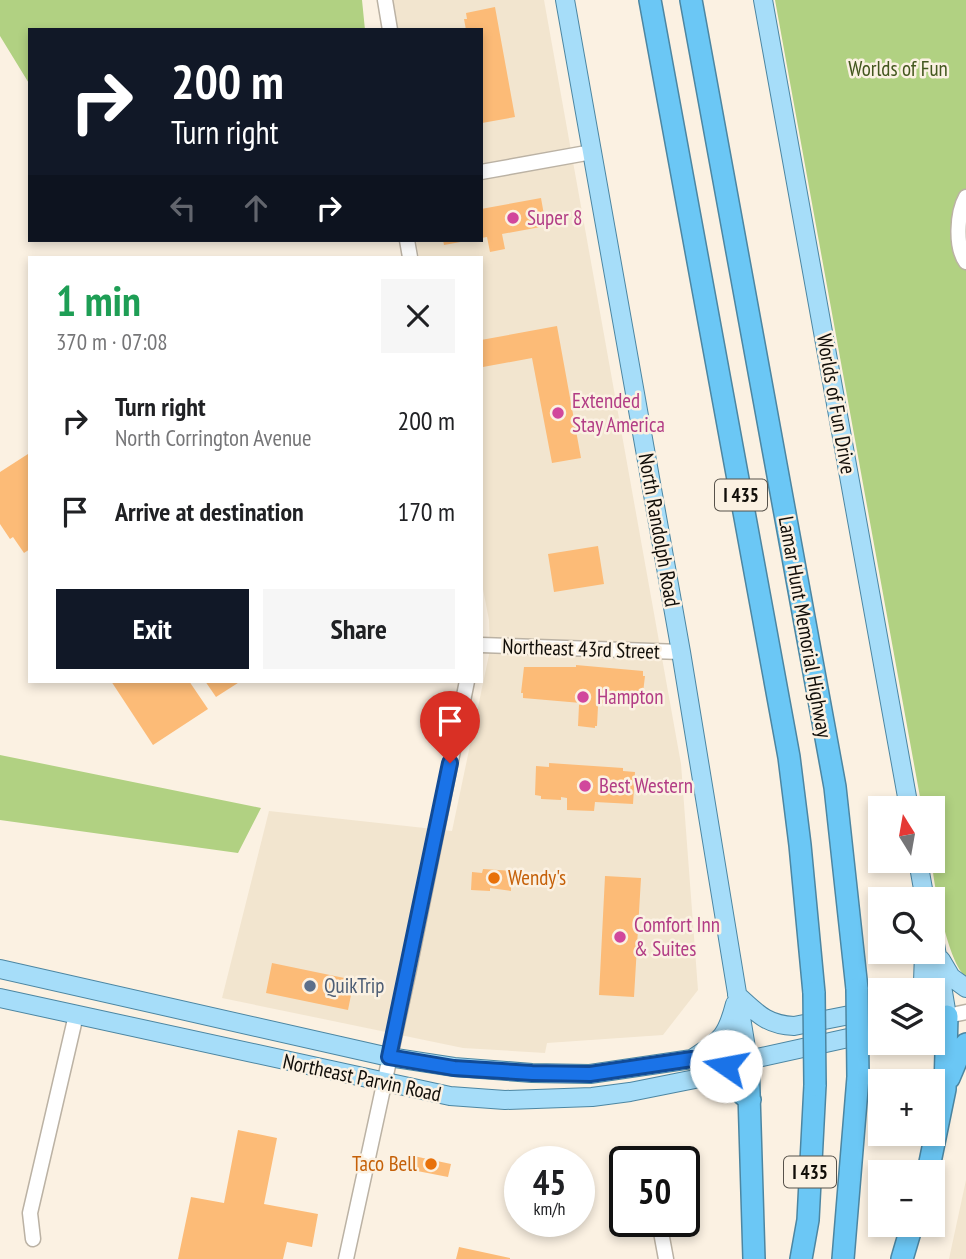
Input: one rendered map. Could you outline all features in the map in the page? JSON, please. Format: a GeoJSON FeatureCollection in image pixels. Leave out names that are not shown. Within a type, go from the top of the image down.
{"type":"FeatureCollection","features":[{"type":"Feature","properties":{"kind":"highway","name":"Lamar Hunt Memorial Highway"},"geometry":{"type":"LineString","coordinates":[[650,0],[789,757],[800,845],[814,993],[815,1085],[808,1220],[801,1259]]}},
{"type":"Feature","properties":{"kind":"highway","name":"Lamar Hunt Memorial Highway"},"geometry":{"type":"LineString","coordinates":[[691,0],[835,787],[857,989],[858,1077],[843,1259]]}},
{"type":"Feature","properties":{"kind":"highway"},"geometry":{"type":"LineString","coordinates":[[945,1090],[949,1016]]}},
{"type":"Feature","properties":{"kind":"highway"},"geometry":{"type":"LineString","coordinates":[[945,1090],[959,1054],[966,1044]]}},
{"type":"Feature","properties":{"kind":"highway"},"geometry":{"type":"LineString","coordinates":[[748,1060],[754,1259]]}},
{"type":"Feature","properties":{"kind":"highway"},"geometry":{"type":"LineString","coordinates":[[718,1071],[750,1100]]}},
{"type":"Feature","properties":{"kind":"highway"},"geometry":{"type":"LineString","coordinates":[[902,1259],[908,1237]]}},
{"type":"Feature","properties":{"kind":"main road","name":"North Randolph Road"},"geometry":{"type":"LineString","coordinates":[[565,0],[681,652],[748,1060]]}},
{"type":"Feature","properties":{"kind":"main road","name":"Worlds of Fun Drive"},"geometry":{"type":"LineString","coordinates":[[763,0],[907,796]]}},
{"type":"Feature","properties":{"kind":"main road"},"geometry":{"type":"LineString","coordinates":[[934,964],[949,1016]]}},
{"type":"Feature","properties":{"kind":"main road"},"geometry":{"type":"LineString","coordinates":[[940,964],[951,978],[966,988]]}},
{"type":"Feature","properties":{"kind":"main road","name":"Northeast Parvin Road"},"geometry":{"type":"LineString","coordinates":[[0,969],[389,1057],[454,1068],[590,1074],[692,1059],[718,1071]]}},
{"type":"Feature","properties":{"kind":"main road"},"geometry":{"type":"LineString","coordinates":[[53,1010],[60,982]]}},
{"type":"Feature","properties":{"kind":"main road"},"geometry":{"type":"LineString","coordinates":[[692,1059],[721,1039],[729,1027],[737,995],[763,1019],[782,1026],[868,1011]]}},
{"type":"Feature","properties":{"kind":"main road","name":"Northeast Parvin Road"},"geometry":{"type":"LineString","coordinates":[[0,998],[384,1083],[450,1096],[505,1100],[592,1097],[631,1092],[718,1071],[748,1060],[868,1034]]}},
{"type":"Feature","properties":{"kind":"street"},"geometry":{"type":"LineString","coordinates":[[385,0],[390,28]]}},
{"type":"Feature","properties":{"kind":"street"},"geometry":{"type":"LineString","coordinates":[[483,172],[592,152]]}},
{"type":"Feature","properties":{"kind":"street"},"geometry":{"type":"LineString","coordinates":[[966,197],[962,203],[959,238],[962,257],[966,262]]}},
{"type":"Feature","properties":{"kind":"street","name":"Northeast 43rd Street"},"geometry":{"type":"LineString","coordinates":[[483,645],[681,652]]}},
{"type":"Feature","properties":{"kind":"street"},"geometry":{"type":"LineString","coordinates":[[346,1259],[467,683]]}},
{"type":"Feature","properties":{"kind":"street"},"geometry":{"type":"LineString","coordinates":[[33,1240],[30,1213],[76,1015]]}},
{"type":"Feature","properties":{"kind":"street"},"geometry":{"type":"LineString","coordinates":[[662,1237],[666,1259]]}},
{"type":"Feature","properties":{"kind":"shaded area"},"geometry":{"type":"Polygon","coordinates":[[[392,0],[544,0],[681,764],[698,990],[663,1035],[547,1043],[545,1053],[463,1048],[222,998],[269,811],[452,831],[490,650],[489,620],[483,589],[483,256],[419,256],[416,242],[483,242],[483,28],[396,28],[392,0]]]}},
{"type":"Feature","properties":{"kind":"shaded area"},"geometry":{"type":"Polygon","coordinates":[[[966,1180],[966,1259],[949,1259],[966,1180]]]}},
{"type":"Feature","properties":{"kind":"green space"},"geometry":{"type":"Polygon","coordinates":[[[0,0],[362,0],[365,28],[28,28],[28,82],[0,36],[0,0]]]}},
{"type":"Feature","properties":{"kind":"green space","name":"Worlds of Fun"},"geometry":{"type":"Polygon","coordinates":[[[775,0],[966,0],[966,976],[954,957],[945,930],[945,887],[935,887],[933,873],[945,873],[945,796],[920,796],[775,0]]]}},
{"type":"Feature","properties":{"kind":"green space"},"geometry":{"type":"Polygon","coordinates":[[[0,755],[261,808],[238,853],[0,820],[0,755]]]}},
{"type":"Feature","properties":{"kind":"building"},"geometry":{"type":"Polygon","coordinates":[[[495,7],[515,117],[483,123],[483,28],[466,28],[466,13],[495,7]]]}},
{"type":"Feature","properties":{"kind":"building","name":"Super 8"},"geometry":{"type":"Polygon","coordinates":[[[541,198],[546,226],[502,234],[505,249],[490,252],[487,237],[483,238],[483,209],[541,198]]]}},
{"type":"Feature","properties":{"kind":"building","name":"Extended Stay America"},"geometry":{"type":"Polygon","coordinates":[[[557,326],[581,458],[552,463],[532,358],[483,367],[483,340],[557,326]]]}},
{"type":"Feature","properties":{"kind":"building"},"geometry":{"type":"Polygon","coordinates":[[[28,454],[28,550],[24,553],[0,524],[0,472],[28,454]]]}},
{"type":"Feature","properties":{"kind":"building"},"geometry":{"type":"Polygon","coordinates":[[[598,546],[604,584],[554,592],[548,554],[598,546]]]}},
{"type":"Feature","properties":{"kind":"building","name":"Hampton"},"geometry":{"type":"Polygon","coordinates":[[[576,665],[643,671],[645,676],[642,701],[596,704],[595,728],[578,726],[581,703],[523,698],[521,693],[524,667],[576,665]]]}},
{"type":"Feature","properties":{"kind":"building"},"geometry":{"type":"Polygon","coordinates":[[[112,683],[190,683],[208,709],[153,745],[112,683]]]}},
{"type":"Feature","properties":{"kind":"building"},"geometry":{"type":"Polygon","coordinates":[[[206,683],[238,683],[216,697],[206,683]]]}},
{"type":"Feature","properties":{"kind":"building","name":"Best Western"},"geometry":{"type":"Polygon","coordinates":[[[549,763],[623,768],[623,771],[635,772],[633,804],[595,802],[594,811],[567,810],[567,798],[541,799],[541,796],[535,795],[536,766],[549,767],[549,763]]]}},
{"type":"Feature","properties":{"kind":"building","name":"Wendy's"},"geometry":{"type":"Polygon","coordinates":[[[483,869],[516,871],[516,883],[511,883],[511,891],[490,888],[490,891],[471,890],[472,872],[482,873],[483,869]]]}},
{"type":"Feature","properties":{"kind":"building","name":"Comfort Inn & Suites"},"geometry":{"type":"Polygon","coordinates":[[[605,876],[641,878],[634,997],[599,995],[605,876]]]}},
{"type":"Feature","properties":{"kind":"building","name":"QuikTrip"},"geometry":{"type":"Polygon","coordinates":[[[272,963],[354,980],[348,1010],[266,993],[272,963]]]}},
{"type":"Feature","properties":{"kind":"building"},"geometry":{"type":"Polygon","coordinates":[[[238,1130],[277,1138],[264,1204],[318,1214],[312,1247],[287,1242],[283,1259],[178,1259],[191,1197],[224,1203],[238,1130]]]}},
{"type":"Feature","properties":{"kind":"building"},"geometry":{"type":"Polygon","coordinates":[[[409,1155],[451,1164],[448,1177],[407,1169],[409,1155]]]}},
{"type":"Feature","properties":{"kind":"building"},"geometry":{"type":"Polygon","coordinates":[[[459,1247],[510,1258],[510,1259],[456,1259],[459,1247]]]}},
{"type":"Feature","properties":{"kind":"place","name":"Super 8"},"geometry":{"type":"Point","coordinates":[513,218]}},
{"type":"Feature","properties":{"kind":"place","name":"Extended Stay America"},"geometry":{"type":"Point","coordinates":[558,413]}},
{"type":"Feature","properties":{"kind":"place","name":"Hampton"},"geometry":{"type":"Point","coordinates":[583,697]}},
{"type":"Feature","properties":{"kind":"place","name":"Best Western"},"geometry":{"type":"Point","coordinates":[585,786]}},
{"type":"Feature","properties":{"kind":"place","name":"Wendy's"},"geometry":{"type":"Point","coordinates":[494,878]}},
{"type":"Feature","properties":{"kind":"place","name":"Comfort Inn & Suites"},"geometry":{"type":"Point","coordinates":[620,937]}},
{"type":"Feature","properties":{"kind":"place","name":"QuikTrip"},"geometry":{"type":"Point","coordinates":[310,986]}},
{"type":"Feature","properties":{"kind":"place","name":"Taco Bell"},"geometry":{"type":"Point","coordinates":[431,1164]}},
{"type":"Feature","properties":{"kind":"route"},"geometry":{"type":"LineString","coordinates":[[450,763],[389,1057],[454,1068],[532,1073],[590,1074],[692,1059],[726,1066]]}}]}
